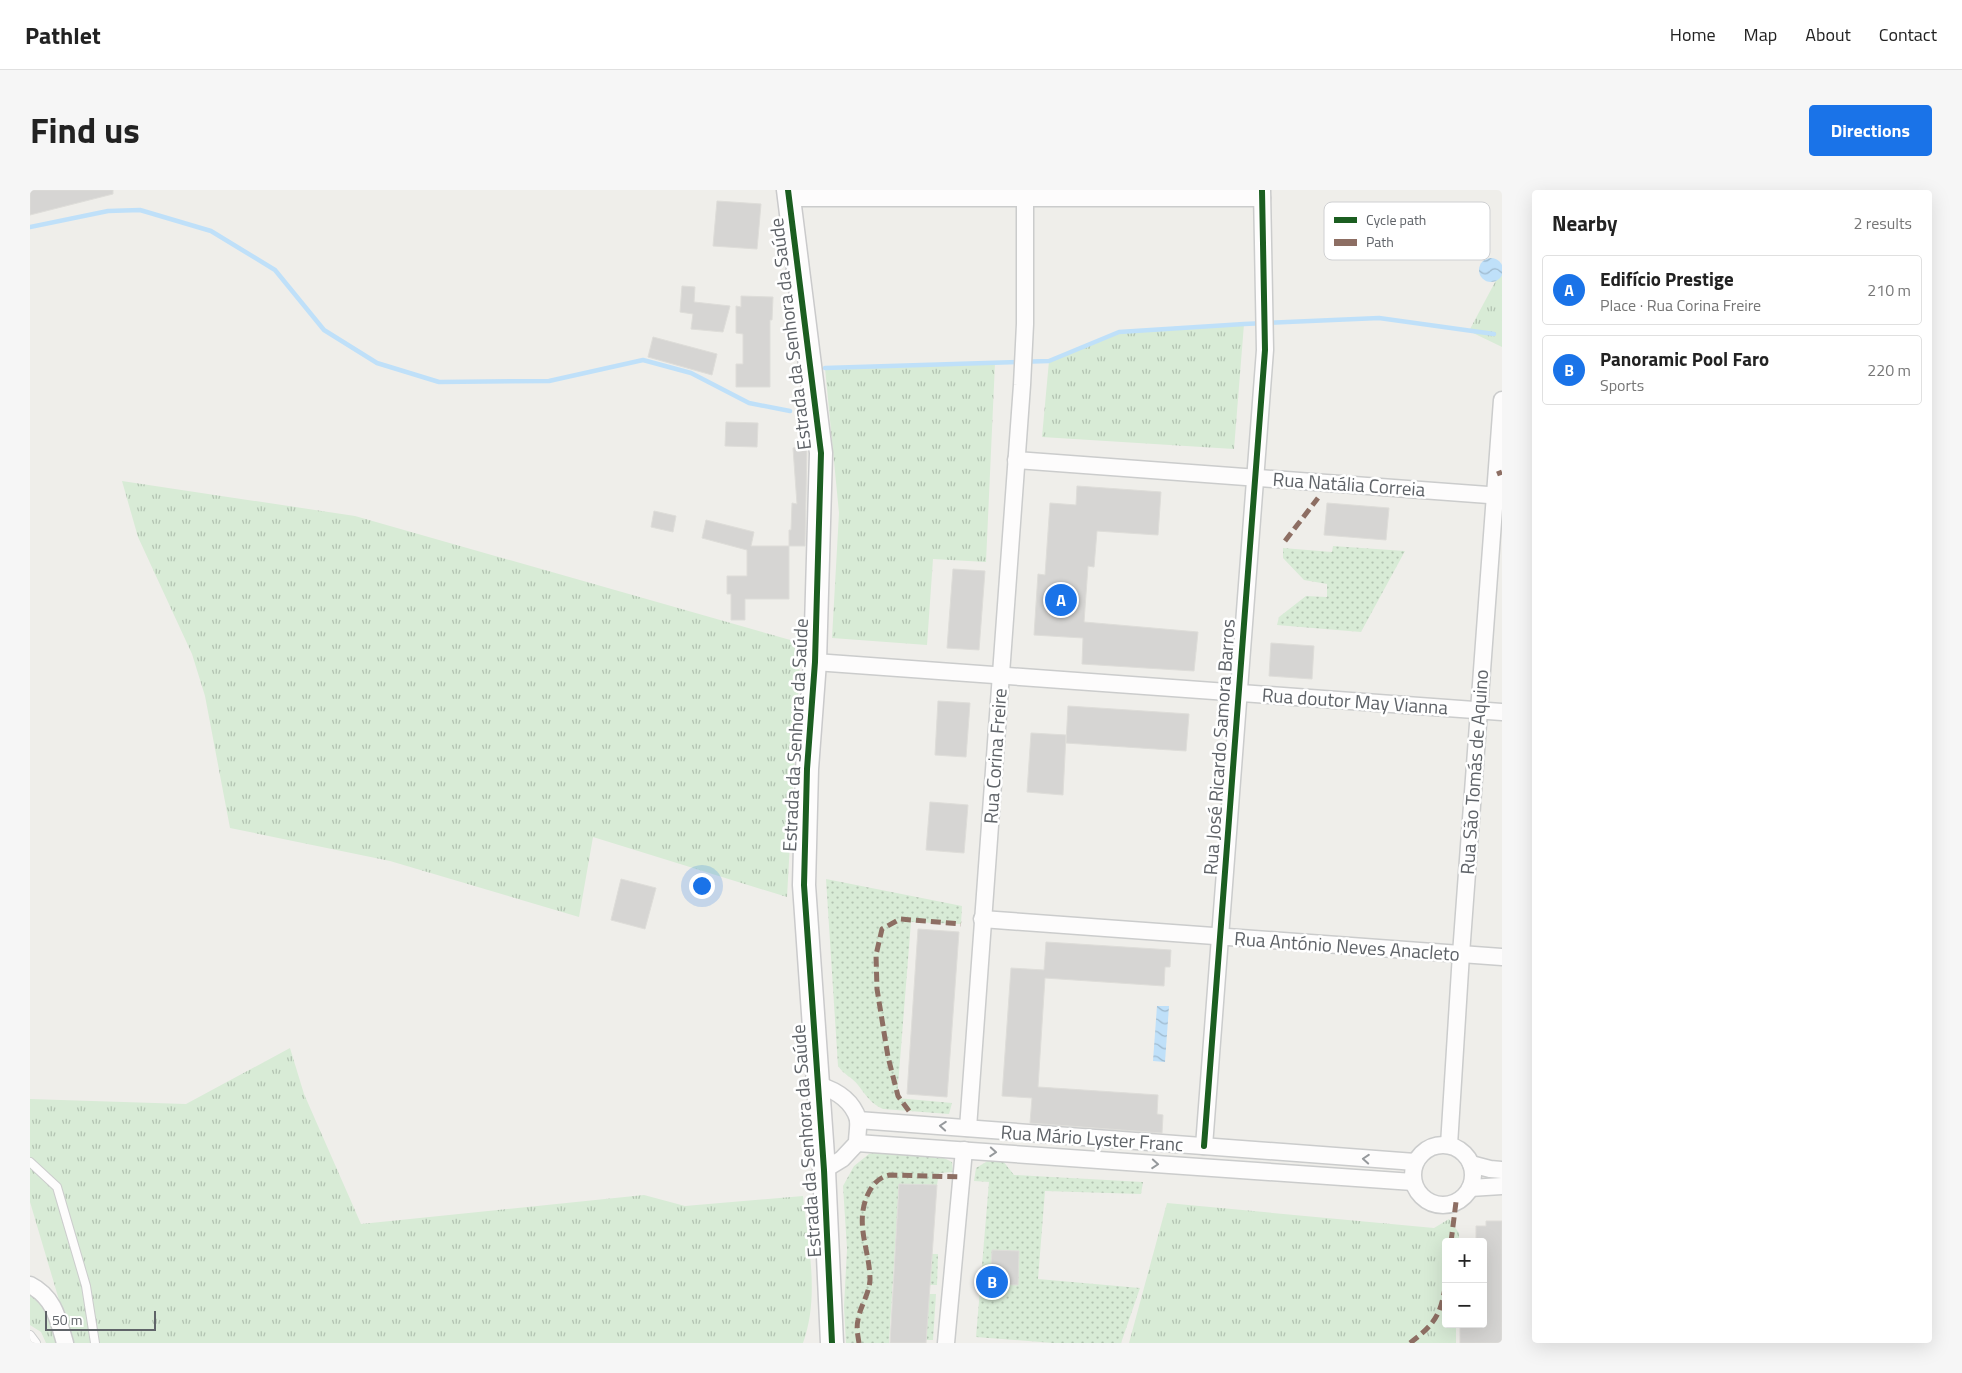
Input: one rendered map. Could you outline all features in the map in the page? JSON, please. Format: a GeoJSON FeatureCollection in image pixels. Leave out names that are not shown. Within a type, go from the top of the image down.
{"type":"FeatureCollection","features":[{"type":"Feature","properties":{"kind":"street"},"geometry":{"type":"LineString","coordinates":[[788,194],[1262,194]]}},
{"type":"Feature","properties":{"kind":"street","name":"Estrada da Senhora da Saúde"},"geometry":{"type":"LineString","coordinates":[[788,194],[821,452],[815,662],[807,770],[804,886],[830,1283]]}},
{"type":"Feature","properties":{"kind":"street","name":"Rua Corina Freire"},"geometry":{"type":"LineString","coordinates":[[968,1128],[1022,378],[1025,194]]}},
{"type":"Feature","properties":{"kind":"street","name":"Rua José Ricardo Samora Barros"},"geometry":{"type":"LineString","coordinates":[[1204,1146],[1265,343],[1262,194]]}},
{"type":"Feature","properties":{"kind":"street","name":"Rua São Tomás de Aquino"},"geometry":{"type":"LineString","coordinates":[[1449,1145],[1479,710],[1498,495],[1502,400]]}},
{"type":"Feature","properties":{"kind":"street","name":"Rua Natália Correia"},"geometry":{"type":"LineString","coordinates":[[1016,460],[1498,495]]}},
{"type":"Feature","properties":{"kind":"street","name":"Rua doutor May Vianna"},"geometry":{"type":"LineString","coordinates":[[815,662],[1502,712]]}},
{"type":"Feature","properties":{"kind":"street","name":"Rua António Neves Anacleto"},"geometry":{"type":"LineString","coordinates":[[982,919],[1502,957]]}},
{"type":"Feature","properties":{"kind":"street"},"geometry":{"type":"LineString","coordinates":[[818,1085],[842,1096],[858,1120],[857,1143],[842,1159],[824,1170]]}},
{"type":"Feature","properties":{"kind":"street","name":"Rua Mário Lyster Franc"},"geometry":{"type":"LineString","coordinates":[[858,1120],[1415,1162]]}},
{"type":"Feature","properties":{"kind":"street","name":"Rua Mário Lyster Franc"},"geometry":{"type":"LineString","coordinates":[[857,1143],[1413,1182]]}},
{"type":"Feature","properties":{"kind":"street"},"geometry":{"type":"LineString","coordinates":[[1438,1145],[1449,1145],[1464,1153],[1471,1164],[1473,1176],[1470,1188],[1463,1198],[1448,1205],[1438,1205],[1422,1198],[1413,1182],[1412,1172],[1415,1162],[1429,1148],[1438,1145]]}},
{"type":"Feature","properties":{"kind":"street"},"geometry":{"type":"LineString","coordinates":[[946,1343],[964,1150]]}},
{"type":"Feature","properties":{"kind":"street"},"geometry":{"type":"LineString","coordinates":[[1471,1164],[1502,1170]]}},
{"type":"Feature","properties":{"kind":"street"},"geometry":{"type":"LineString","coordinates":[[1470,1188],[1502,1186]]}},
{"type":"Feature","properties":{"kind":"street"},"geometry":{"type":"LineString","coordinates":[[821,1343],[830,1283]]}},
{"type":"Feature","properties":{"kind":"street"},"geometry":{"type":"LineString","coordinates":[[830,1283],[832,1343]]}},
{"type":"Feature","properties":{"kind":"street"},"geometry":{"type":"LineString","coordinates":[[30,1285],[48,1298],[65,1343]]}},
{"type":"Feature","properties":{"kind":"lane"},"geometry":{"type":"LineString","coordinates":[[30,1162],[57,1187],[86,1286],[95,1343]]}},
{"type":"Feature","properties":{"kind":"lane"},"geometry":{"type":"LineString","coordinates":[[30,1335],[36,1343]]}},
{"type":"Feature","properties":{"kind":"green space"},"geometry":{"type":"Polygon","coordinates":[[[1502,269],[1502,347],[1469,331],[1502,269]]]}},
{"type":"Feature","properties":{"kind":"green space"},"geometry":{"type":"Polygon","coordinates":[[[1244,324],[1234,449],[1042,437],[1049,361],[1119,332],[1244,324]]]}},
{"type":"Feature","properties":{"kind":"green space"},"geometry":{"type":"Polygon","coordinates":[[[995,363],[986,562],[933,559],[927,645],[832,638],[839,513],[825,368],[995,363]]]}},
{"type":"Feature","properties":{"kind":"green space"},"geometry":{"type":"Polygon","coordinates":[[[122,481],[355,516],[801,643],[787,897],[593,837],[579,917],[390,861],[230,828],[205,696],[192,654],[138,537],[122,481]]]}},
{"type":"Feature","properties":{"kind":"green space"},"geometry":{"type":"Polygon","coordinates":[[[1333,546],[1405,551],[1361,632],[1277,625],[1279,617],[1306,596],[1327,597],[1327,584],[1304,580],[1283,558],[1283,548],[1332,552],[1333,546]]]}},
{"type":"Feature","properties":{"kind":"green space"},"geometry":{"type":"Polygon","coordinates":[[[826,879],[962,906],[961,924],[911,922],[897,1098],[952,1103],[949,1114],[883,1109],[871,1101],[856,1082],[838,1066],[826,879]]]}},
{"type":"Feature","properties":{"kind":"green space"},"geometry":{"type":"Polygon","coordinates":[[[290,1048],[304,1094],[361,1224],[644,1195],[685,1206],[803,1196],[810,1251],[812,1288],[811,1307],[803,1343],[74,1343],[59,1300],[30,1202],[30,1099],[186,1104],[290,1048]]]}},
{"type":"Feature","properties":{"kind":"green space"},"geometry":{"type":"Polygon","coordinates":[[[879,1151],[940,1156],[952,1162],[953,1172],[939,1173],[937,1185],[899,1184],[889,1343],[846,1343],[844,1307],[847,1249],[843,1186],[854,1166],[869,1154],[879,1151]]]}},
{"type":"Feature","properties":{"kind":"green space"},"geometry":{"type":"Polygon","coordinates":[[[991,1159],[1003,1161],[1014,1175],[1143,1182],[1141,1194],[1045,1191],[1038,1279],[1140,1288],[1121,1343],[1053,1343],[976,1337],[989,1182],[974,1181],[976,1168],[991,1159]]]}},
{"type":"Feature","properties":{"kind":"green space"},"geometry":{"type":"Polygon","coordinates":[[[1167,1203],[1434,1228],[1449,1219],[1459,1233],[1459,1238],[1442,1238],[1442,1328],[1456,1328],[1456,1343],[1129,1343],[1167,1203]]]}},
{"type":"Feature","properties":{"kind":"green space"},"geometry":{"type":"Polygon","coordinates":[[[932,1254],[938,1254],[937,1285],[930,1285],[932,1254]]]}},
{"type":"Feature","properties":{"kind":"green space"},"geometry":{"type":"Polygon","coordinates":[[[30,1289],[37,1290],[64,1343],[46,1343],[41,1332],[30,1325],[30,1289]]]}},
{"type":"Feature","properties":{"kind":"green space"},"geometry":{"type":"Polygon","coordinates":[[[928,1294],[936,1294],[933,1340],[926,1340],[928,1294]]]}},
{"type":"Feature","properties":{"kind":"water"},"geometry":{"type":"Polygon","coordinates":[[[1491,258],[1496,259],[1502,265],[1503,270],[1500,279],[1491,282],[1482,279],[1479,270],[1482,261],[1490,260],[1491,258]]]}},
{"type":"Feature","properties":{"kind":"water"},"geometry":{"type":"Polygon","coordinates":[[[1157,1006],[1169,1006],[1165,1062],[1153,1061],[1157,1006]]]}},
{"type":"Feature","properties":{"kind":"building"},"geometry":{"type":"Polygon","coordinates":[[[30,190],[113,190],[113,194],[30,215],[30,190]]]}},
{"type":"Feature","properties":{"kind":"building"},"geometry":{"type":"Polygon","coordinates":[[[717,201],[761,204],[757,249],[713,246],[717,201]]]}},
{"type":"Feature","properties":{"kind":"building"},"geometry":{"type":"Polygon","coordinates":[[[682,286],[695,287],[694,302],[730,306],[723,332],[691,329],[693,314],[680,312],[682,286]]]}},
{"type":"Feature","properties":{"kind":"building"},"geometry":{"type":"Polygon","coordinates":[[[741,296],[773,297],[772,320],[770,320],[770,387],[736,387],[736,364],[743,364],[743,334],[736,333],[736,306],[741,307],[741,296]]]}},
{"type":"Feature","properties":{"kind":"building"},"geometry":{"type":"Polygon","coordinates":[[[653,337],[717,354],[712,375],[648,357],[653,337]]]}},
{"type":"Feature","properties":{"kind":"building"},"geometry":{"type":"Polygon","coordinates":[[[726,422],[758,423],[757,447],[725,446],[726,422]]]}},
{"type":"Feature","properties":{"kind":"building"},"geometry":{"type":"Polygon","coordinates":[[[807,446],[805,546],[789,546],[792,503],[797,504],[793,448],[807,446]]]}},
{"type":"Feature","properties":{"kind":"building"},"geometry":{"type":"Polygon","coordinates":[[[1077,486],[1161,492],[1158,535],[1097,531],[1094,567],[1088,566],[1084,622],[1198,632],[1194,671],[1082,664],[1083,638],[1034,635],[1038,574],[1045,575],[1050,503],[1076,505],[1077,486]]]}},
{"type":"Feature","properties":{"kind":"building"},"geometry":{"type":"Polygon","coordinates":[[[1327,503],[1389,508],[1386,540],[1324,535],[1327,503]]]}},
{"type":"Feature","properties":{"kind":"building"},"geometry":{"type":"Polygon","coordinates":[[[654,511],[676,516],[673,532],[651,527],[654,511]]]}},
{"type":"Feature","properties":{"kind":"building"},"geometry":{"type":"Polygon","coordinates":[[[706,520],[754,532],[751,546],[789,546],[789,599],[745,599],[745,620],[731,620],[731,594],[727,594],[727,576],[747,576],[747,550],[702,538],[706,520]]]}},
{"type":"Feature","properties":{"kind":"building"},"geometry":{"type":"Polygon","coordinates":[[[953,569],[985,571],[979,650],[947,648],[953,569]]]}},
{"type":"Feature","properties":{"kind":"building"},"geometry":{"type":"Polygon","coordinates":[[[1271,643],[1314,646],[1312,679],[1269,676],[1271,643]]]}},
{"type":"Feature","properties":{"kind":"building"},"geometry":{"type":"Polygon","coordinates":[[[938,701],[970,703],[966,757],[935,755],[938,701]]]}},
{"type":"Feature","properties":{"kind":"building"},"geometry":{"type":"Polygon","coordinates":[[[1068,706],[1189,714],[1186,751],[1066,743],[1068,706]]]}},
{"type":"Feature","properties":{"kind":"building"},"geometry":{"type":"Polygon","coordinates":[[[1031,733],[1066,735],[1063,795],[1027,792],[1031,733]]]}},
{"type":"Feature","properties":{"kind":"building"},"geometry":{"type":"Polygon","coordinates":[[[930,802],[968,805],[964,853],[926,850],[930,802]]]}},
{"type":"Feature","properties":{"kind":"building"},"geometry":{"type":"Polygon","coordinates":[[[621,879],[656,888],[645,929],[611,920],[621,879]]]}},
{"type":"Feature","properties":{"kind":"building"},"geometry":{"type":"Polygon","coordinates":[[[918,929],[959,932],[947,1097],[907,1094],[918,929]]]}},
{"type":"Feature","properties":{"kind":"building"},"geometry":{"type":"Polygon","coordinates":[[[1046,942],[1171,950],[1170,967],[1165,967],[1164,986],[1045,978],[1038,1087],[1158,1095],[1157,1114],[1163,1115],[1162,1133],[1030,1123],[1032,1098],[1002,1096],[1011,968],[1044,970],[1046,942]]]}},
{"type":"Feature","properties":{"kind":"building"},"geometry":{"type":"Polygon","coordinates":[[[899,1184],[937,1185],[926,1343],[890,1343],[899,1184]]]}},
{"type":"Feature","properties":{"kind":"building"},"geometry":{"type":"Polygon","coordinates":[[[1486,1221],[1502,1221],[1502,1343],[1460,1343],[1460,1328],[1487,1328],[1487,1238],[1476,1238],[1476,1226],[1486,1226],[1486,1221]]]}},
{"type":"Feature","properties":{"kind":"building"},"geometry":{"type":"Polygon","coordinates":[[[992,1250],[1019,1251],[1018,1285],[990,1284],[992,1250]]]}},
{"type":"Feature","properties":{"kind":"waterway"},"geometry":{"type":"LineString","coordinates":[[30,227],[108,211],[140,210],[211,231],[275,270],[324,330],[377,363],[439,382],[549,381],[643,360],[691,373],[749,403],[790,411]]}},
{"type":"Feature","properties":{"kind":"waterway"},"geometry":{"type":"LineString","coordinates":[[825,368],[1049,361],[1119,332],[1244,324],[1379,318],[1494,334]]}},
{"type":"Feature","properties":{"kind":"marked path"},"geometry":{"type":"LineString","coordinates":[[1497,474],[1502,472]]}},
{"type":"Feature","properties":{"kind":"marked path"},"geometry":{"type":"LineString","coordinates":[[1285,541],[1318,498]]}},
{"type":"Feature","properties":{"kind":"marked path"},"geometry":{"type":"LineString","coordinates":[[909,1111],[898,1096],[888,1057],[877,989],[876,955],[882,929],[900,919],[961,924]]}},
{"type":"Feature","properties":{"kind":"marked path"},"geometry":{"type":"LineString","coordinates":[[859,1343],[857,1323],[870,1280],[862,1226],[864,1205],[870,1190],[880,1179],[890,1175],[962,1177]]}},
{"type":"Feature","properties":{"kind":"marked path"},"geometry":{"type":"LineString","coordinates":[[1452,1238],[1456,1202]]}},
{"type":"Feature","properties":{"kind":"marked path"},"geometry":{"type":"LineString","coordinates":[[1410,1343],[1435,1318],[1442,1303],[1446,1283]]}},
{"type":"Feature","properties":{"kind":"cycle path"},"geometry":{"type":"LineString","coordinates":[[788,190],[821,453],[815,662],[807,769],[804,885],[824,1170],[832,1343]]}},
{"type":"Feature","properties":{"kind":"cycle path"},"geometry":{"type":"LineString","coordinates":[[1204,1146],[1265,350],[1262,190]]}},
{"type":"Feature","properties":{"kind":"place","name":"Edifício Prestige"},"geometry":{"type":"Point","coordinates":[1061,600]}},
{"type":"Feature","properties":{"kind":"place","name":"Panoramic Pool Faro"},"geometry":{"type":"Point","coordinates":[992,1282]}}]}
